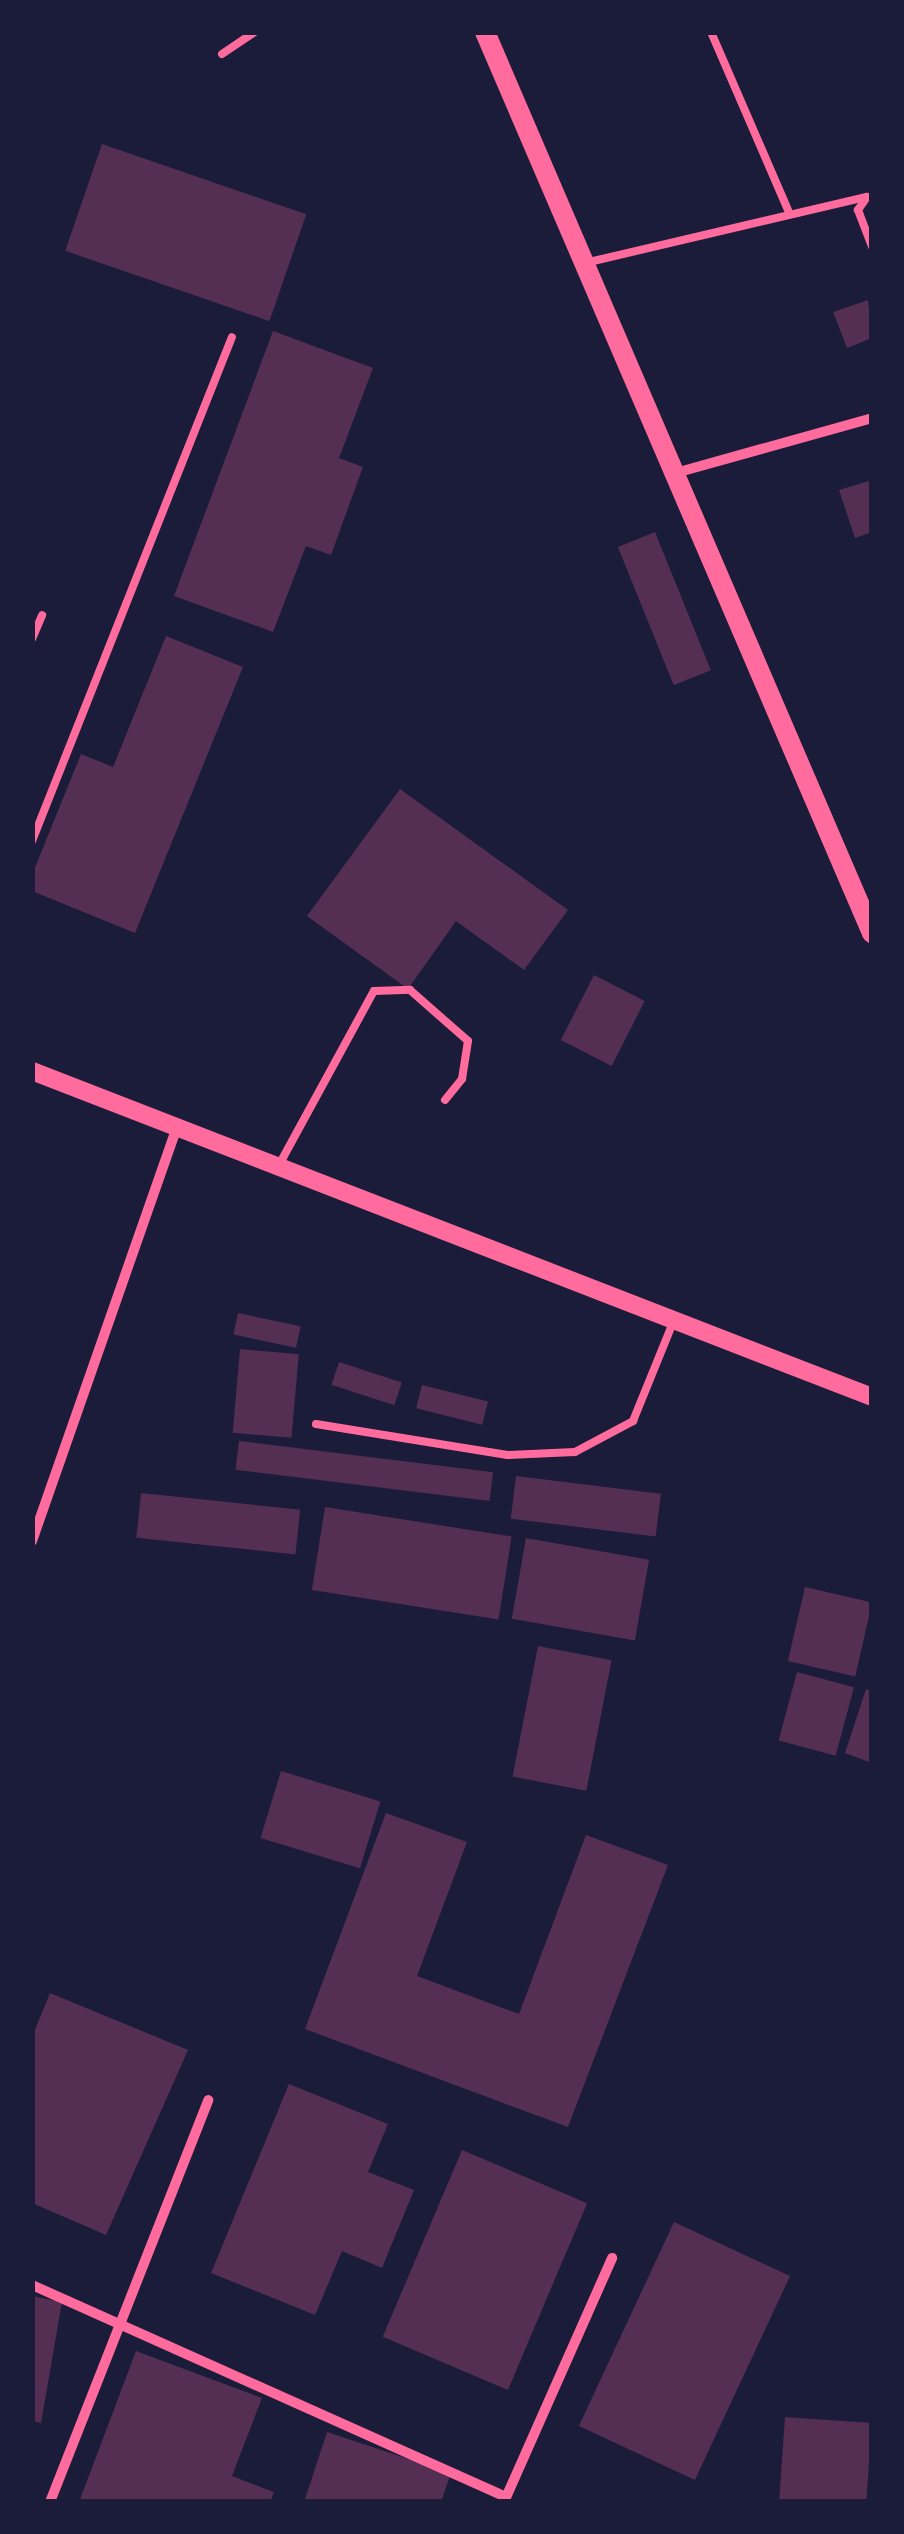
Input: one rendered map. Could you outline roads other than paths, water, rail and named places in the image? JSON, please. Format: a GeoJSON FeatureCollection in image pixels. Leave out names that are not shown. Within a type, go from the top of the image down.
{"type":"FeatureCollection","features":[{"type":"Feature","properties":{"kind":"main road"},"geometry":{"type":"LineString","coordinates":[[485,32],[589,262],[872,932]]}},
{"type":"Feature","properties":{"kind":"street"},"geometry":{"type":"LineString","coordinates":[[679,472],[872,418]]}},
{"type":"Feature","properties":{"kind":"street"},"geometry":{"type":"LineString","coordinates":[[32,1071],[872,1397]]}},
{"type":"Feature","properties":{"kind":"street"},"geometry":{"type":"LineString","coordinates":[[32,1541],[178,1126]]}},
{"type":"Feature","properties":{"kind":"street"},"geometry":{"type":"LineString","coordinates":[[50,2502],[123,2326],[208,2100]]}},
{"type":"Feature","properties":{"kind":"street"},"geometry":{"type":"LineString","coordinates":[[32,2285],[505,2500],[612,2258]]}},
{"type":"Feature","properties":{"kind":"lane"},"geometry":{"type":"LineString","coordinates":[[222,54],[255,32]]}},
{"type":"Feature","properties":{"kind":"lane"},"geometry":{"type":"LineString","coordinates":[[711,32],[788,210]]}},
{"type":"Feature","properties":{"kind":"lane"},"geometry":{"type":"LineString","coordinates":[[589,262],[788,210],[867,198],[858,210],[872,247]]}},
{"type":"Feature","properties":{"kind":"lane"},"geometry":{"type":"LineString","coordinates":[[32,841],[232,337]]}},
{"type":"Feature","properties":{"kind":"lane"},"geometry":{"type":"LineString","coordinates":[[32,638],[42,615]]}},
{"type":"Feature","properties":{"kind":"lane"},"geometry":{"type":"LineString","coordinates":[[279,1165],[374,990],[410,990],[468,1041],[462,1079],[445,1100]]}},
{"type":"Feature","properties":{"kind":"lane"},"geometry":{"type":"LineString","coordinates":[[316,1424],[508,1455],[575,1452],[633,1421],[674,1320]]}}]}
